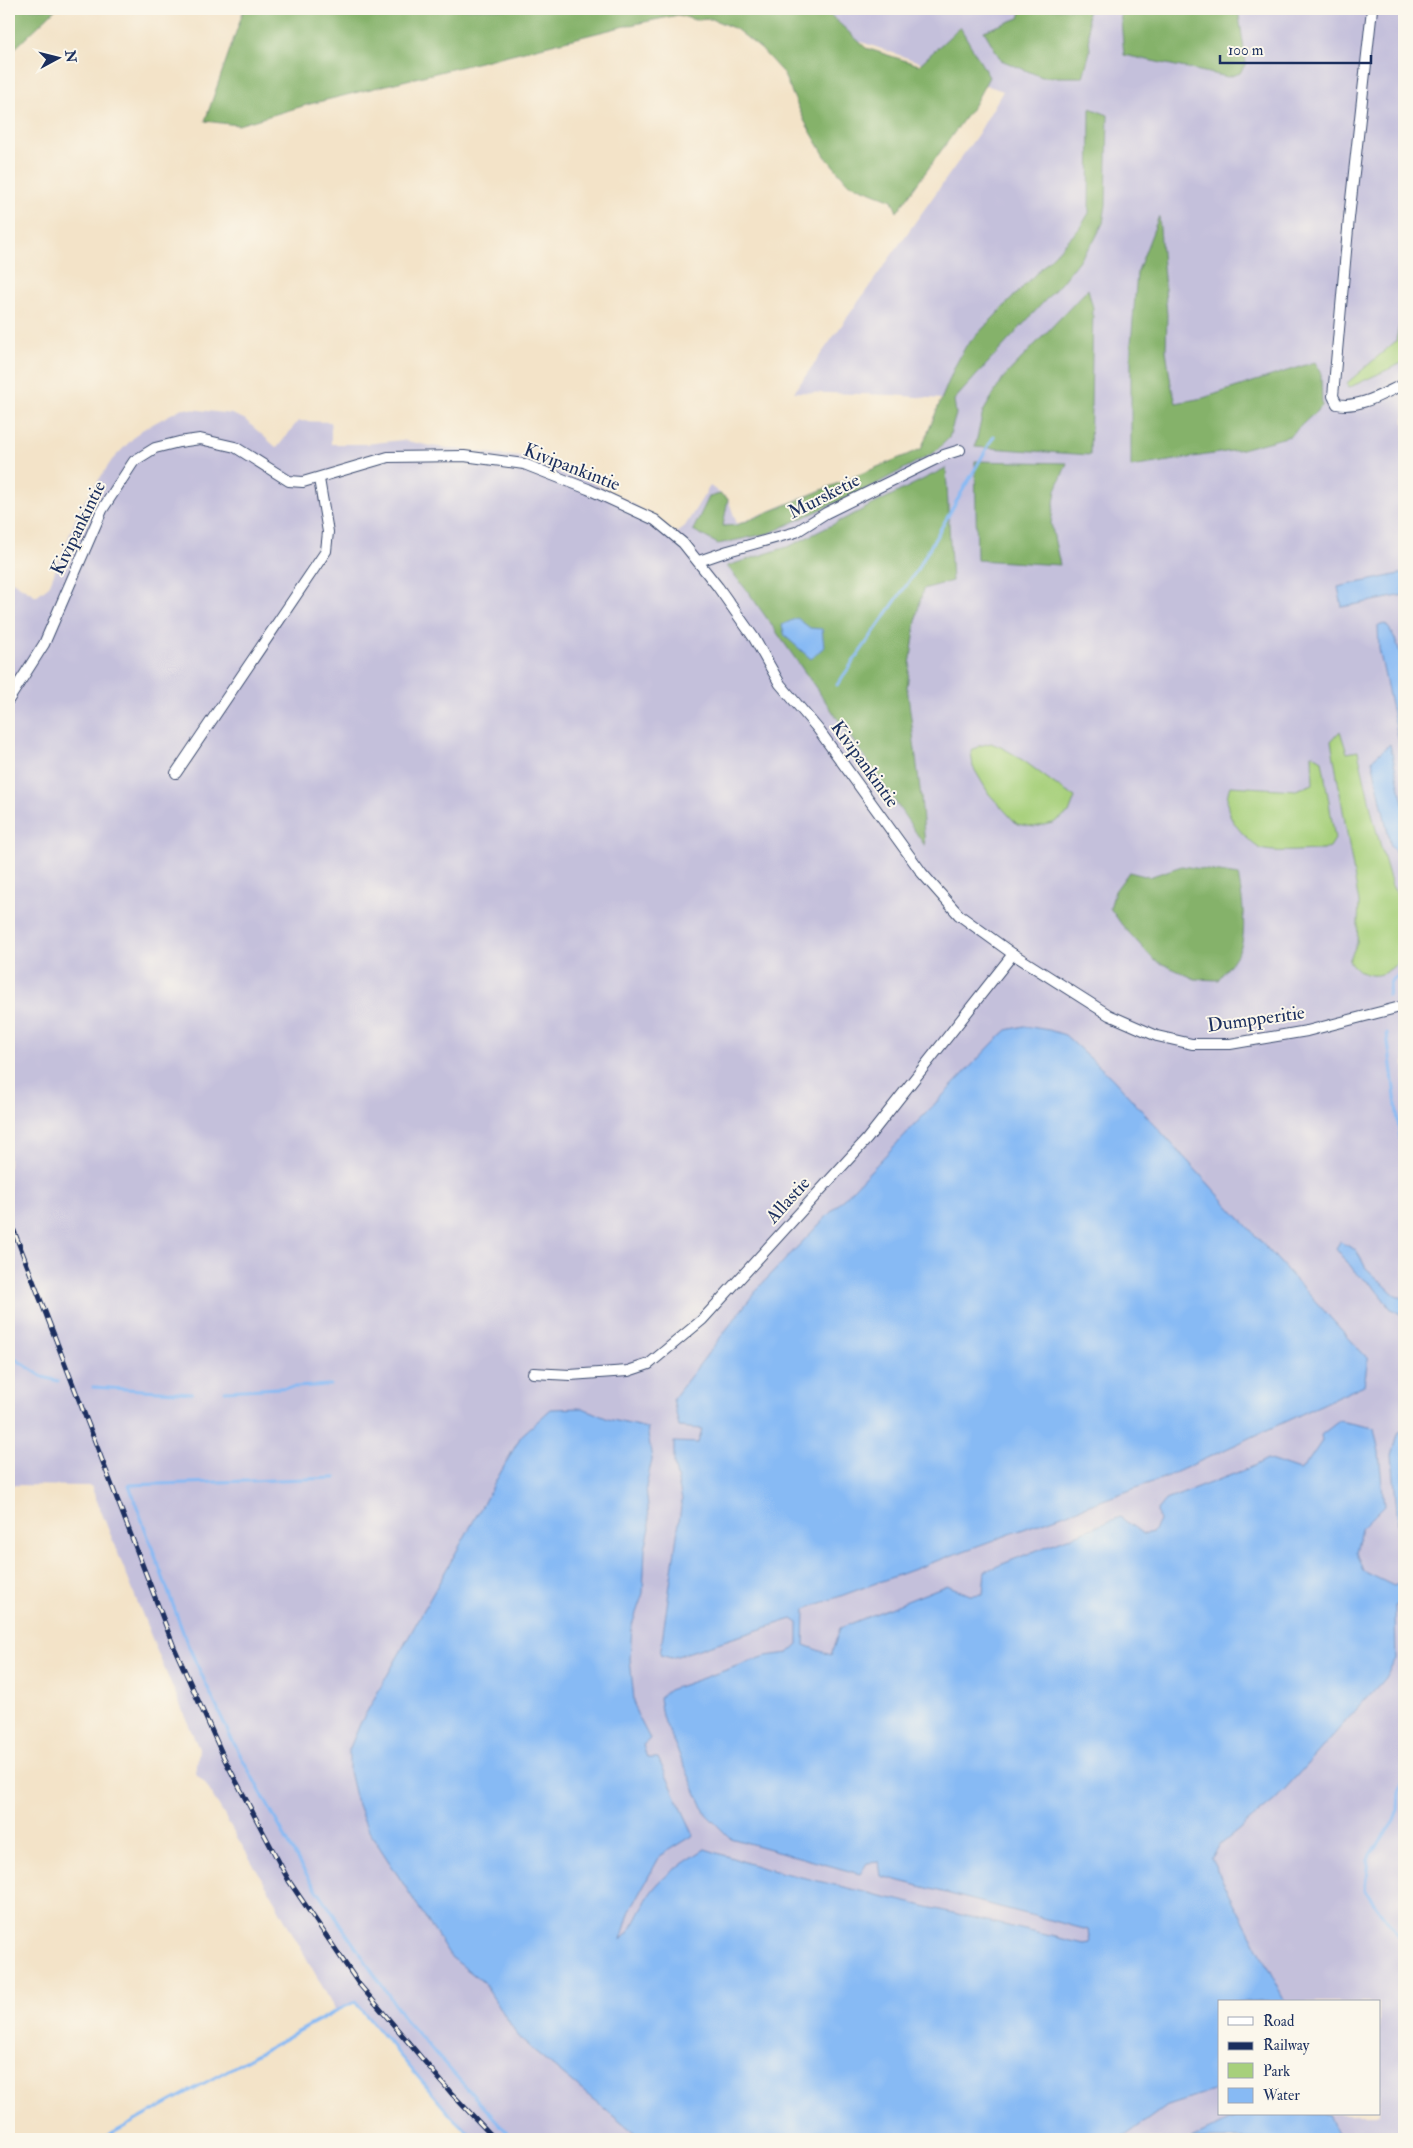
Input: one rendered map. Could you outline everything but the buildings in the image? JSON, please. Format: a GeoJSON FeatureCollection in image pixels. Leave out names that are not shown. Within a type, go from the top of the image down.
{"type":"FeatureCollection","features":[{"type":"Feature","properties":{"kind":"street"},"geometry":{"type":"LineString","coordinates":[[1372,9],[1351,199],[1333,396],[1336,404],[1346,406],[1359,404],[1404,384]]}},
{"type":"Feature","properties":{"kind":"street","name":"Kivipankintie"},"geometry":{"type":"LineString","coordinates":[[9,699],[44,644],[102,510],[134,462],[155,448],[200,439],[235,447],[289,481],[303,482],[319,479],[388,457],[464,456],[524,464],[588,489],[655,520],[683,543],[699,561],[754,638],[780,684],[818,729],[922,873],[960,915],[1013,954]]}},
{"type":"Feature","properties":{"kind":"street","name":"Mursketie"},"geometry":{"type":"LineString","coordinates":[[699,561],[796,532],[826,513],[944,455],[960,450]]}},
{"type":"Feature","properties":{"kind":"street"},"geometry":{"type":"LineString","coordinates":[[176,773],[326,551],[328,532],[319,479]]}},
{"type":"Feature","properties":{"kind":"street","name":"Dumpperitie"},"geometry":{"type":"LineString","coordinates":[[1013,954],[1109,1015],[1157,1036],[1192,1044],[1230,1044],[1307,1031],[1404,1006]]}},
{"type":"Feature","properties":{"kind":"street","name":"Allastie"},"geometry":{"type":"LineString","coordinates":[[533,1373],[570,1376],[628,1372],[649,1364],[695,1327],[867,1140],[1013,954]]}},
{"type":"Feature","properties":{"kind":"shaded area"},"geometry":{"type":"Polygon","coordinates":[[[766,9],[1404,9],[1404,2139],[475,2139],[451,2116],[355,2002],[336,2011],[269,1891],[205,1783],[196,1774],[199,1749],[159,1656],[91,1486],[9,1485],[9,579],[36,596],[49,586],[80,508],[112,460],[140,431],[182,408],[232,414],[244,419],[277,448],[298,421],[331,422],[331,444],[366,444],[402,440],[431,446],[529,458],[579,475],[635,505],[675,534],[685,526],[710,486],[728,499],[737,524],[921,449],[941,399],[892,395],[794,392],[978,134],[1003,91],[766,9]]]}},
{"type":"Feature","properties":{"kind":"green space"},"geometry":{"type":"Polygon","coordinates":[[[9,9],[56,9],[9,54],[9,9]]]}},
{"type":"Feature","properties":{"kind":"green space"},"geometry":{"type":"Polygon","coordinates":[[[244,9],[824,9],[866,48],[919,65],[960,27],[989,77],[974,105],[897,212],[892,200],[848,183],[825,156],[805,122],[783,73],[761,49],[736,29],[712,19],[695,20],[678,15],[621,27],[310,104],[238,125],[205,121],[244,9]]]}},
{"type":"Feature","properties":{"kind":"green space"},"geometry":{"type":"Polygon","coordinates":[[[1022,9],[1087,9],[1090,51],[1083,77],[1042,77],[1001,60],[984,31],[1019,18],[1022,9]]]}},
{"type":"Feature","properties":{"kind":"green space"},"geometry":{"type":"Polygon","coordinates":[[[1120,9],[1238,9],[1246,63],[1240,73],[1228,77],[1124,55],[1120,9]]]}},
{"type":"Feature","properties":{"kind":"green space"},"geometry":{"type":"Polygon","coordinates":[[[1090,108],[1108,115],[1106,205],[1103,223],[1094,241],[1061,283],[954,400],[956,414],[949,438],[935,452],[876,484],[770,533],[718,544],[693,530],[709,497],[720,494],[728,499],[723,526],[737,525],[921,449],[955,366],[966,346],[1079,229],[1089,213],[1090,108]]]}},
{"type":"Feature","properties":{"kind":"green space"},"geometry":{"type":"Polygon","coordinates":[[[1159,216],[1167,315],[1166,350],[1176,403],[1203,398],[1315,362],[1321,374],[1322,406],[1290,436],[1238,450],[1131,467],[1131,344],[1137,273],[1159,216]]]}},
{"type":"Feature","properties":{"kind":"green space"},"geometry":{"type":"Polygon","coordinates":[[[1088,289],[1093,308],[1090,455],[975,447],[983,412],[1003,378],[1088,289]]]}},
{"type":"Feature","properties":{"kind":"green space"},"geometry":{"type":"Polygon","coordinates":[[[1404,303],[1404,362],[1348,388],[1347,383],[1396,341],[1404,303]]]}},
{"type":"Feature","properties":{"kind":"green space"},"geometry":{"type":"Polygon","coordinates":[[[975,461],[1067,463],[1056,490],[1051,523],[1060,565],[977,560],[975,461]]]}},
{"type":"Feature","properties":{"kind":"green space"},"geometry":{"type":"Polygon","coordinates":[[[946,468],[952,581],[923,589],[917,614],[907,687],[921,797],[925,846],[749,593],[727,566],[790,546],[946,468]]]}},
{"type":"Feature","properties":{"kind":"green space"},"geometry":{"type":"Polygon","coordinates":[[[1340,731],[1347,753],[1358,751],[1374,822],[1392,886],[1404,905],[1404,957],[1387,971],[1376,975],[1363,973],[1349,961],[1357,943],[1359,903],[1331,741],[1340,731]]]}},
{"type":"Feature","properties":{"kind":"green space"},"geometry":{"type":"Polygon","coordinates":[[[991,743],[1024,761],[1075,797],[1069,813],[1053,823],[1034,827],[1017,824],[989,794],[973,767],[971,751],[979,746],[991,743]]]}},
{"type":"Feature","properties":{"kind":"green space"},"geometry":{"type":"Polygon","coordinates":[[[1312,754],[1322,760],[1335,839],[1330,847],[1323,850],[1279,851],[1260,848],[1236,826],[1230,814],[1227,801],[1230,786],[1296,790],[1313,784],[1312,754]]]}},
{"type":"Feature","properties":{"kind":"green space"},"geometry":{"type":"Polygon","coordinates":[[[1182,866],[1238,875],[1244,918],[1242,943],[1235,958],[1218,980],[1195,979],[1154,960],[1122,925],[1110,908],[1115,891],[1129,872],[1149,877],[1182,866]]]}},
{"type":"Feature","properties":{"kind":"water"},"geometry":{"type":"Polygon","coordinates":[[[1404,573],[1404,595],[1342,607],[1338,587],[1404,573]]]}},
{"type":"Feature","properties":{"kind":"water"},"geometry":{"type":"Polygon","coordinates":[[[797,618],[810,628],[822,629],[824,647],[811,659],[785,636],[782,625],[797,618]]]}},
{"type":"Feature","properties":{"kind":"water"},"geometry":{"type":"Polygon","coordinates":[[[1385,624],[1394,636],[1400,652],[1403,670],[1405,690],[1404,765],[1379,649],[1378,626],[1385,624]]]}},
{"type":"Feature","properties":{"kind":"water"},"geometry":{"type":"Polygon","coordinates":[[[1390,744],[1404,807],[1404,852],[1398,854],[1391,847],[1372,760],[1390,744]]]}},
{"type":"Feature","properties":{"kind":"water"},"geometry":{"type":"Polygon","coordinates":[[[1024,1026],[1065,1035],[1112,1078],[1368,1359],[1364,1385],[1166,1477],[805,1609],[804,1645],[831,1655],[840,1628],[947,1585],[970,1595],[983,1594],[985,1571],[1120,1517],[1143,1534],[1153,1532],[1159,1521],[1157,1511],[1166,1500],[1252,1467],[1267,1459],[1299,1470],[1305,1466],[1322,1441],[1321,1435],[1339,1421],[1374,1428],[1379,1452],[1384,1506],[1361,1529],[1356,1552],[1363,1571],[1394,1586],[1404,1580],[1404,1603],[1395,1606],[1396,1660],[1384,1679],[1275,1800],[1219,1846],[1211,1859],[1285,2000],[1218,2000],[1218,2089],[1165,2107],[1121,2139],[641,2139],[520,2039],[483,1982],[451,1957],[367,1828],[355,1797],[349,1771],[349,1750],[360,1724],[521,1436],[551,1409],[583,1408],[608,1419],[647,1428],[652,1459],[646,1487],[650,1528],[645,1549],[643,1593],[632,1625],[630,1659],[635,1710],[650,1739],[643,1745],[647,1758],[658,1758],[694,1835],[660,1856],[630,1910],[621,1940],[632,1927],[655,1887],[672,1871],[705,1849],[763,1868],[1084,1944],[1090,1943],[1088,1930],[881,1876],[879,1862],[867,1863],[860,1874],[730,1838],[706,1814],[662,1716],[659,1698],[669,1690],[766,1656],[788,1653],[798,1644],[798,1623],[792,1619],[671,1658],[660,1655],[682,1500],[674,1464],[674,1442],[698,1443],[702,1429],[679,1427],[673,1399],[759,1287],[1007,1030],[1024,1026]]]}},
{"type":"Feature","properties":{"kind":"water"},"geometry":{"type":"Polygon","coordinates":[[[1340,1242],[1356,1250],[1366,1268],[1394,1294],[1404,1299],[1404,1316],[1391,1309],[1373,1286],[1356,1273],[1336,1248],[1340,1242]]]}},
{"type":"Feature","properties":{"kind":"water"},"geometry":{"type":"Polygon","coordinates":[[[1404,1431],[1404,1560],[1400,1547],[1392,1455],[1399,1432],[1404,1431]]]}},
{"type":"Feature","properties":{"kind":"water"},"geometry":{"type":"Polygon","coordinates":[[[1237,2116],[1329,2116],[1339,2139],[1191,2139],[1237,2116]]]}},
{"type":"Feature","properties":{"kind":"waterway"},"geometry":{"type":"LineString","coordinates":[[837,685],[917,570],[994,436]]}},
{"type":"Feature","properties":{"kind":"waterway"},"geometry":{"type":"LineString","coordinates":[[1388,995],[1391,981],[1404,971]]}},
{"type":"Feature","properties":{"kind":"waterway"},"geometry":{"type":"LineString","coordinates":[[1387,1033],[1404,1169]]}},
{"type":"Feature","properties":{"kind":"waterway"},"geometry":{"type":"LineString","coordinates":[[9,1355],[43,1377],[58,1381]]}},
{"type":"Feature","properties":{"kind":"waterway"},"geometry":{"type":"LineString","coordinates":[[225,1391],[330,1385]]}},
{"type":"Feature","properties":{"kind":"waterway"},"geometry":{"type":"LineString","coordinates":[[93,1387],[192,1393]]}},
{"type":"Feature","properties":{"kind":"waterway"},"geometry":{"type":"LineString","coordinates":[[336,1478],[129,1485],[187,1643],[230,1736],[302,1868],[407,2022],[513,2139]]}},
{"type":"Feature","properties":{"kind":"waterway"},"geometry":{"type":"LineString","coordinates":[[1404,1780],[1399,1792],[1398,1810],[1394,1821],[1368,1859],[1365,1890],[1404,1943]]}},
{"type":"Feature","properties":{"kind":"waterway"},"geometry":{"type":"LineString","coordinates":[[102,2139],[355,2002],[451,2116],[475,2139]]}},
{"type":"Feature","properties":{"kind":"railway"},"geometry":{"type":"LineString","coordinates":[[9,1218],[174,1647],[225,1760],[289,1881],[359,1984],[452,2094],[495,2139]]}}]}
